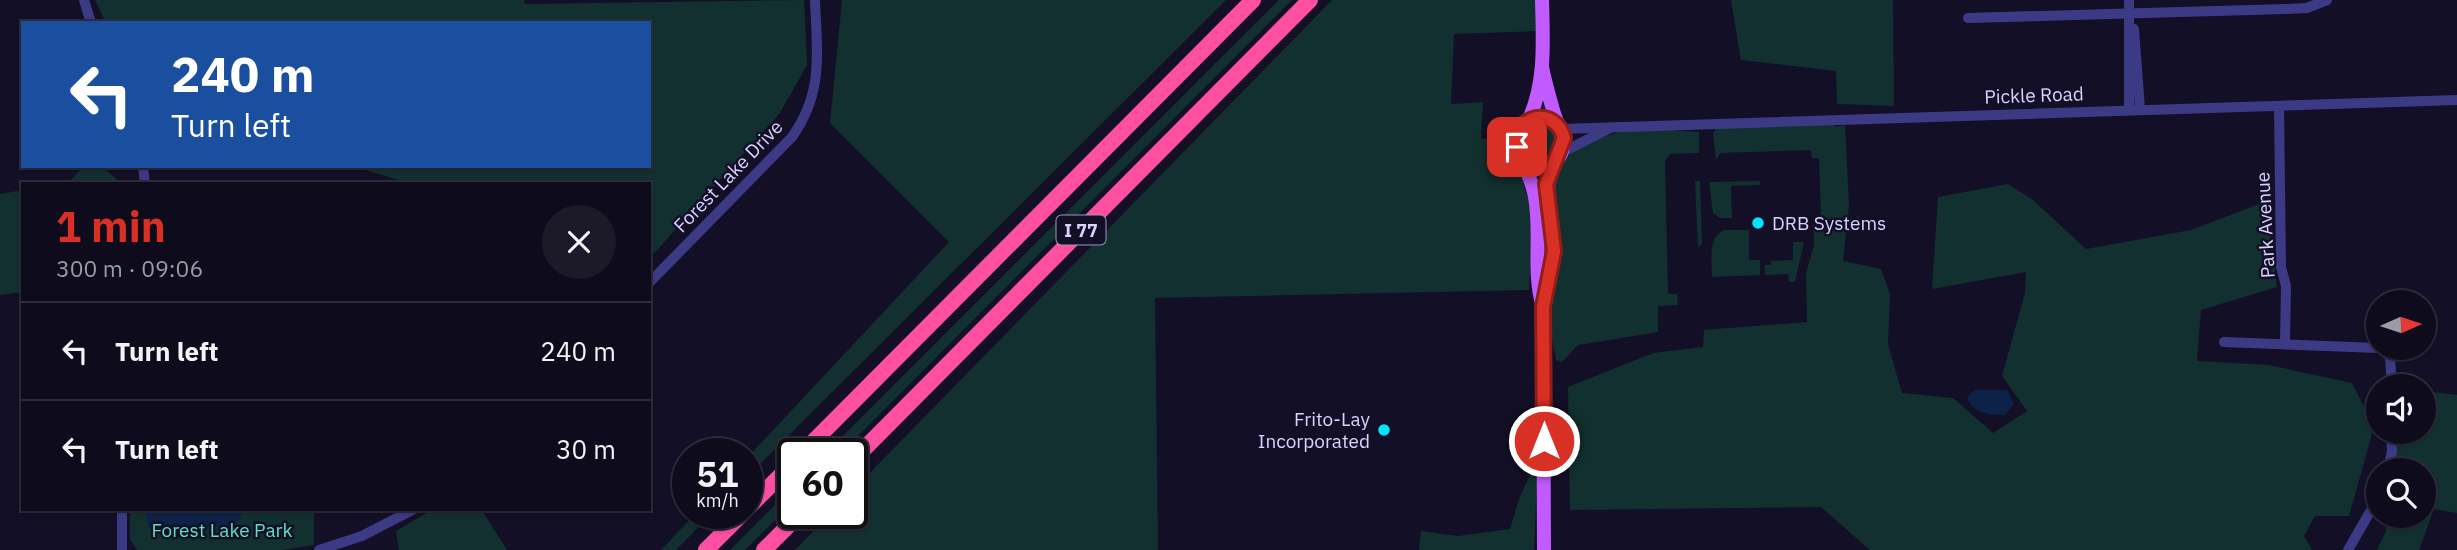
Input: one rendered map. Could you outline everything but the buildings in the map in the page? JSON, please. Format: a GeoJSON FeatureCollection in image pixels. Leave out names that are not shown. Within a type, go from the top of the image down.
{"type":"FeatureCollection","features":[{"type":"Feature","properties":{"kind":"highway","name":"I 77"},"geometry":{"type":"LineString","coordinates":[[817,438],[1253,0]]}},
{"type":"Feature","properties":{"kind":"highway","name":"I 77"},"geometry":{"type":"LineString","coordinates":[[868,445],[1310,0]]}},
{"type":"Feature","properties":{"kind":"highway"},"geometry":{"type":"LineString","coordinates":[[763,493],[777,479]]}},
{"type":"Feature","properties":{"kind":"highway"},"geometry":{"type":"LineString","coordinates":[[706,550],[727,529]]}},
{"type":"Feature","properties":{"kind":"highway"},"geometry":{"type":"LineString","coordinates":[[764,550],[785,529]]}},
{"type":"Feature","properties":{"kind":"main road"},"geometry":{"type":"LineString","coordinates":[[1529,120],[1538,100],[1542,67],[1542,0]]}},
{"type":"Feature","properties":{"kind":"main road"},"geometry":{"type":"LineString","coordinates":[[1542,67],[1564,138],[1546,184],[1554,251],[1543,307],[1544,550]]}},
{"type":"Feature","properties":{"kind":"main road"},"geometry":{"type":"LineString","coordinates":[[1543,307],[1538,289],[1535,194],[1517,139],[1523,124],[1529,120],[1544,117],[1560,126]]}},
{"type":"Feature","properties":{"kind":"main road"},"geometry":{"type":"LineString","coordinates":[[1521,154],[1533,163],[1558,156]]}},
{"type":"Feature","properties":{"kind":"street"},"geometry":{"type":"LineString","coordinates":[[84,0],[90,21]]}},
{"type":"Feature","properties":{"kind":"street","name":"Forest Lake Drive"},"geometry":{"type":"LineString","coordinates":[[651,281],[792,137],[805,119],[815,94],[817,71],[815,0]]}},
{"type":"Feature","properties":{"kind":"street"},"geometry":{"type":"LineString","coordinates":[[2129,0],[2135,110]]}},
{"type":"Feature","properties":{"kind":"street"},"geometry":{"type":"LineString","coordinates":[[1968,18],[2307,8],[2327,0]]}},
{"type":"Feature","properties":{"kind":"street","name":"Pickle Road"},"geometry":{"type":"LineString","coordinates":[[1560,126],[1613,127],[2457,100]]}},
{"type":"Feature","properties":{"kind":"street","name":"Park Avenue"},"geometry":{"type":"LineString","coordinates":[[2279,106],[2281,267],[2286,286],[2286,342]]}},
{"type":"Feature","properties":{"kind":"street","name":"Pickle Road"},"geometry":{"type":"LineString","coordinates":[[1558,156],[1613,127]]}},
{"type":"Feature","properties":{"kind":"street"},"geometry":{"type":"LineString","coordinates":[[2224,342],[2286,342],[2366,347]]}},
{"type":"Feature","properties":{"kind":"street"},"geometry":{"type":"LineString","coordinates":[[122,511],[122,550]]}},
{"type":"Feature","properties":{"kind":"street"},"geometry":{"type":"LineString","coordinates":[[319,550],[362,536],[410,511]]}},
{"type":"Feature","properties":{"kind":"street"},"geometry":{"type":"LineString","coordinates":[[2348,550],[2366,519]]}},
{"type":"Feature","properties":{"kind":"green space"},"geometry":{"type":"Polygon","coordinates":[[[95,0],[524,0],[525,4],[804,0],[807,65],[780,113],[651,257],[651,182],[405,182],[359,168],[651,168],[651,21],[105,21],[95,0]]]}},
{"type":"Feature","properties":{"kind":"green space"},"geometry":{"type":"Polygon","coordinates":[[[842,0],[1226,0],[786,438],[777,438],[777,447],[763,461],[763,441],[949,242],[830,123],[842,0]]]}},
{"type":"Feature","properties":{"kind":"green space"},"geometry":{"type":"Polygon","coordinates":[[[1279,0],[1292,0],[856,438],[841,438],[1279,0]]]}},
{"type":"Feature","properties":{"kind":"green space"},"geometry":{"type":"Polygon","coordinates":[[[1332,0],[1538,0],[1538,31],[1454,34],[1451,104],[1483,102],[1481,139],[1510,137],[1531,216],[1529,290],[1155,298],[1158,550],[795,550],[815,529],[868,529],[868,475],[1332,0]]]}},
{"type":"Feature","properties":{"kind":"green space"},"geometry":{"type":"Polygon","coordinates":[[[1731,0],[1893,0],[1894,106],[1837,104],[1836,71],[1741,60],[1731,0]]]}},
{"type":"Feature","properties":{"kind":"green space"},"geometry":{"type":"Polygon","coordinates":[[[1829,123],[1837,127],[1845,125],[1849,204],[1843,261],[1881,269],[1890,294],[1888,344],[1902,393],[1953,398],[1993,433],[2027,411],[2002,376],[2025,293],[2026,272],[1932,289],[1938,197],[2008,184],[2033,200],[2086,249],[2191,230],[2267,201],[2277,287],[2201,310],[2197,361],[2269,365],[2352,383],[2366,411],[2366,444],[2369,444],[2349,516],[2315,516],[2304,536],[2312,550],[1870,550],[1821,507],[1570,510],[1568,387],[1653,353],[1703,347],[1704,330],[1807,322],[1806,273],[1814,245],[1813,219],[1821,217],[1819,158],[1812,158],[1811,150],[1720,153],[1716,160],[1713,133],[1717,127],[1829,123]]]}},
{"type":"Feature","properties":{"kind":"green space"},"geometry":{"type":"Polygon","coordinates":[[[1542,125],[1552,129],[1556,139],[1552,149],[1542,153],[1532,149],[1528,139],[1532,129],[1542,125]]]}},
{"type":"Feature","properties":{"kind":"green space"},"geometry":{"type":"Polygon","coordinates":[[[1637,128],[1699,132],[1699,153],[1670,154],[1665,161],[1668,294],[1677,294],[1678,305],[1658,306],[1658,332],[1578,345],[1562,362],[1556,360],[1550,328],[1556,272],[1555,174],[1561,163],[1579,148],[1601,137],[1637,128]]]}},
{"type":"Feature","properties":{"kind":"green space"},"geometry":{"type":"Polygon","coordinates":[[[82,168],[103,168],[120,182],[69,182],[82,168]]]}},
{"type":"Feature","properties":{"kind":"green space"},"geometry":{"type":"Polygon","coordinates":[[[1695,181],[1700,181],[1702,243],[1698,248],[1695,181]]]}},
{"type":"Feature","properties":{"kind":"green space"},"geometry":{"type":"Polygon","coordinates":[[[1760,181],[1760,185],[1731,186],[1732,218],[1720,218],[1713,213],[1709,182],[1760,181]]]}},
{"type":"Feature","properties":{"kind":"green space"},"geometry":{"type":"Polygon","coordinates":[[[21,190],[21,292],[0,295],[0,194],[21,190]]]}},
{"type":"Feature","properties":{"kind":"green space"},"geometry":{"type":"Polygon","coordinates":[[[1725,230],[1749,230],[1749,260],[1760,260],[1760,275],[1712,277],[1713,243],[1719,233],[1725,230]]]}},
{"type":"Feature","properties":{"kind":"green space"},"geometry":{"type":"Polygon","coordinates":[[[1793,242],[1804,242],[1795,282],[1789,282],[1788,274],[1765,275],[1765,265],[1771,265],[1771,261],[1793,260],[1793,242]]]}},
{"type":"Feature","properties":{"kind":"green space"},"geometry":{"type":"Polygon","coordinates":[[[2436,392],[2457,395],[2457,513],[2436,509],[2436,458],[2395,458],[2397,444],[2436,444],[2436,392]]]}},
{"type":"Feature","properties":{"kind":"green space"},"geometry":{"type":"Polygon","coordinates":[[[1533,469],[1537,480],[1534,550],[1419,550],[1421,531],[1458,536],[1510,529],[1520,496],[1533,469]]]}},
{"type":"Feature","properties":{"kind":"green space"},"geometry":{"type":"Polygon","coordinates":[[[777,503],[777,518],[745,550],[730,550],[751,529],[763,529],[763,517],[777,503]]]}},
{"type":"Feature","properties":{"kind":"green space","name":"Forest Lake Park"},"geometry":{"type":"Polygon","coordinates":[[[130,511],[314,511],[314,545],[282,550],[137,550],[130,539],[130,511]]]}},
{"type":"Feature","properties":{"kind":"green space"},"geometry":{"type":"Polygon","coordinates":[[[430,511],[482,511],[507,550],[399,550],[396,531],[430,511]]]}},
{"type":"Feature","properties":{"kind":"green space"},"geometry":{"type":"Polygon","coordinates":[[[2386,528],[2427,528],[2419,550],[2377,550],[2386,528]]]}},
{"type":"Feature","properties":{"kind":"green space"},"geometry":{"type":"Polygon","coordinates":[[[681,529],[696,529],[676,550],[661,550],[681,529]]]}},
{"type":"Feature","properties":{"kind":"water"},"geometry":{"type":"Polygon","coordinates":[[[1974,390],[2007,390],[2014,404],[2005,415],[1983,412],[1973,407],[1967,398],[1974,390]]]}},
{"type":"Feature","properties":{"kind":"water"},"geometry":{"type":"Polygon","coordinates":[[[145,511],[243,511],[239,520],[230,525],[171,533],[149,527],[145,511]]]}},
{"type":"Feature","properties":{"kind":"place","name":"DRB Systems"},"geometry":{"type":"Point","coordinates":[1758,223]}},
{"type":"Feature","properties":{"kind":"place","name":"Frito-Lay Incorporated"},"geometry":{"type":"Point","coordinates":[1384,430]}},
{"type":"Feature","properties":{"kind":"route"},"geometry":{"type":"LineString","coordinates":[[1517,147],[1519,131],[1523,124],[1536,117],[1552,119],[1558,124],[1564,138],[1564,146],[1555,159],[1546,184],[1552,216],[1554,251],[1543,307],[1544,441]]}}]}
